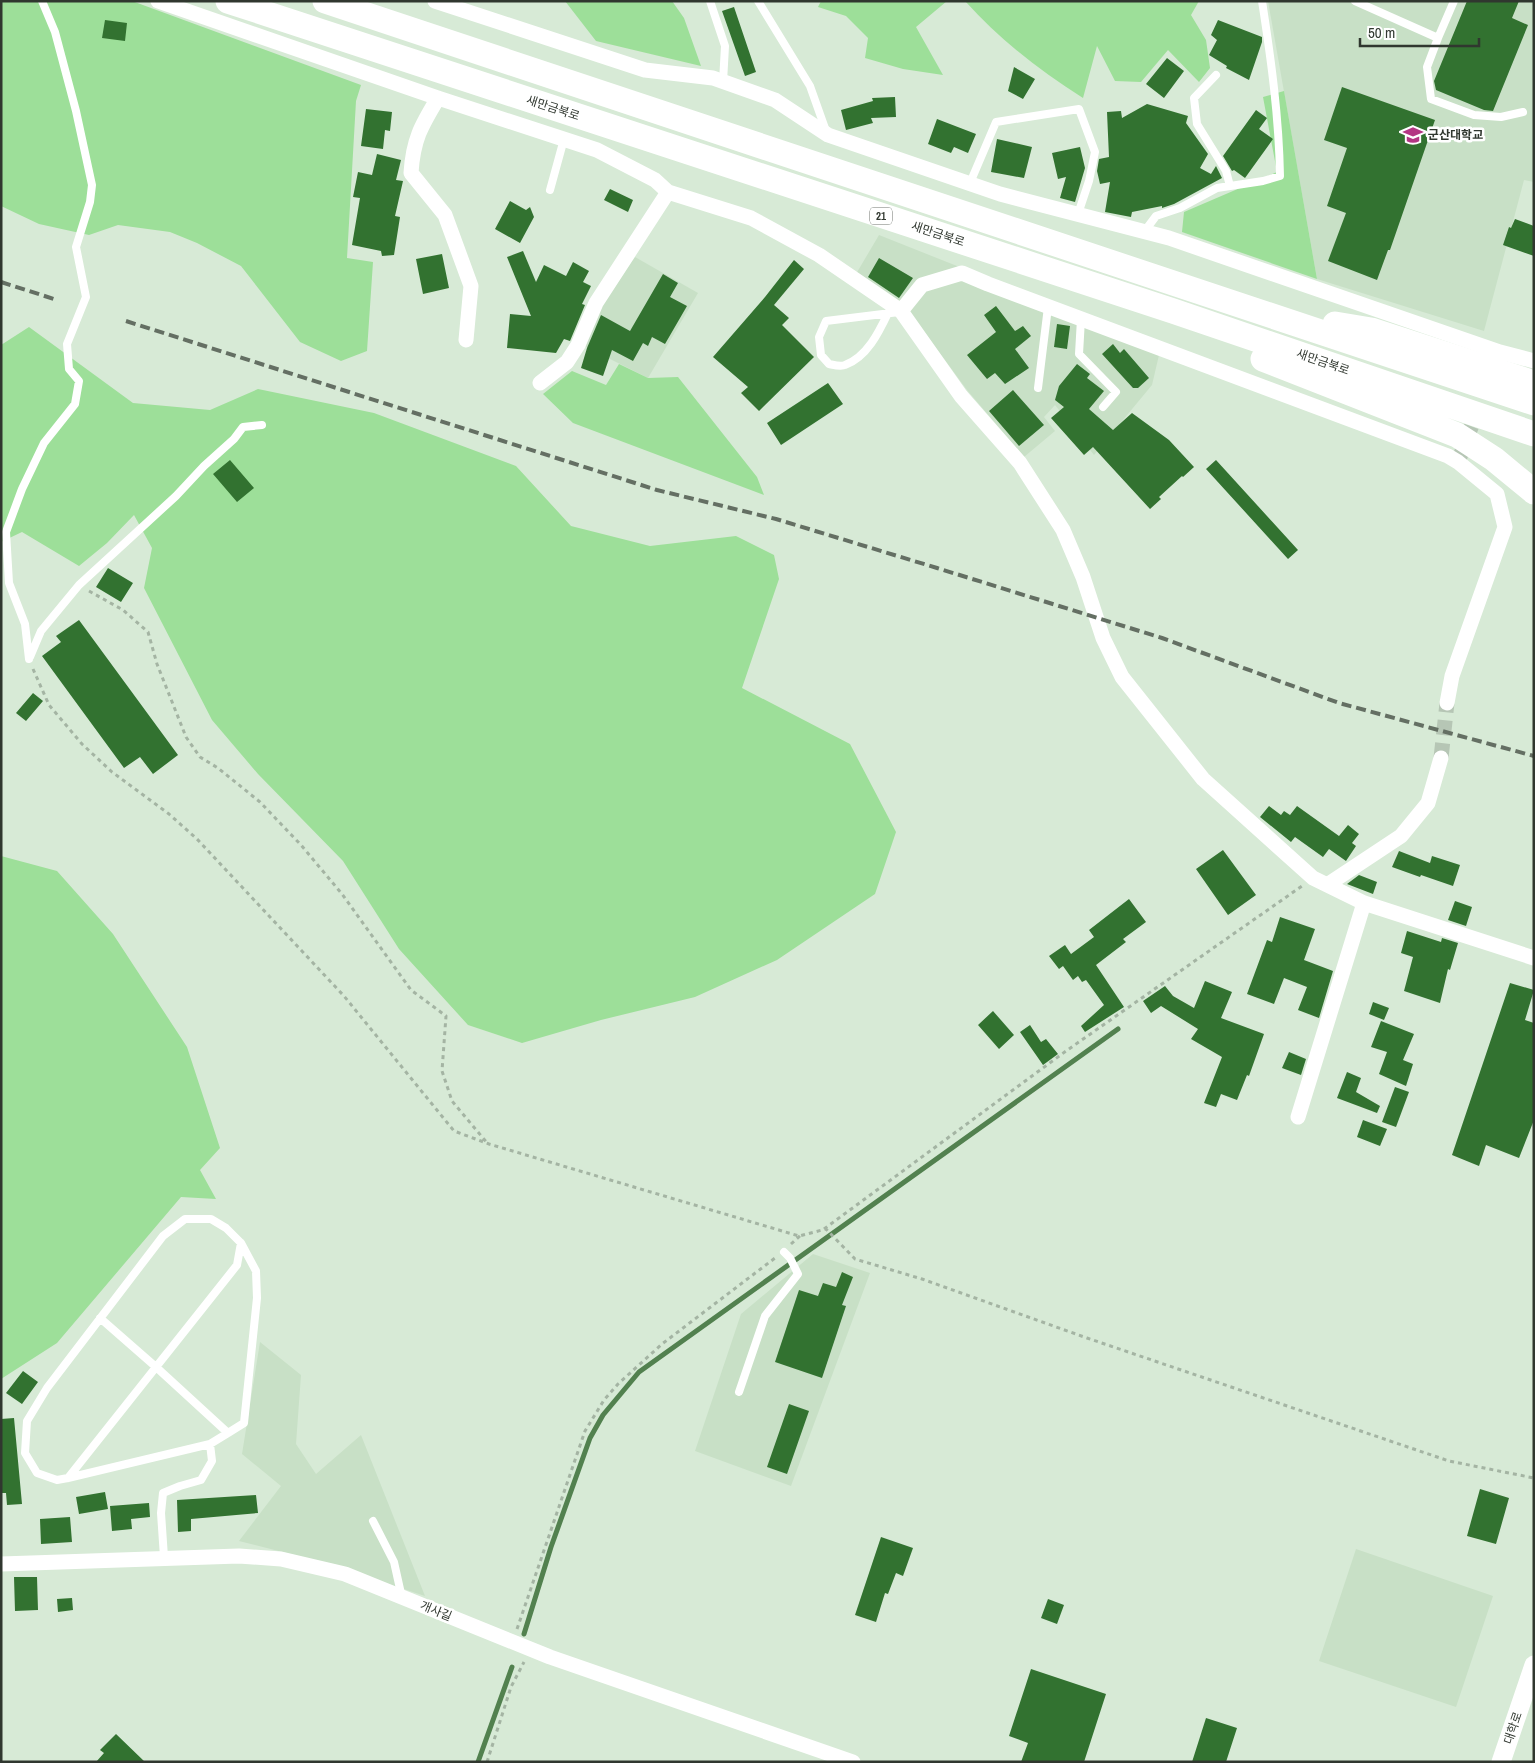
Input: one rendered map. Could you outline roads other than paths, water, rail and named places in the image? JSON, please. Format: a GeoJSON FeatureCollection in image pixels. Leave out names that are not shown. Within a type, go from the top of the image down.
{"type":"FeatureCollection","features":[{"type":"Feature","properties":{"kind":"highway","name":"새만금북로"},"geometry":{"type":"LineString","coordinates":[[228,1],[1173,311],[1534,434]]}},
{"type":"Feature","properties":{"kind":"highway","name":"21"},"geometry":{"type":"LineString","coordinates":[[325,1],[1534,403]]}},
{"type":"Feature","properties":{"kind":"highway"},"geometry":{"type":"LineString","coordinates":[[1254,310],[1371,330],[1534,383]]}},
{"type":"Feature","properties":{"kind":"highway"},"geometry":{"type":"LineString","coordinates":[[1173,311],[1239,349],[1457,435],[1494,458],[1534,492]]}},
{"type":"Feature","properties":{"kind":"street"},"geometry":{"type":"LineString","coordinates":[[158,1],[438,98],[597,150],[655,180],[668,192],[751,218],[818,255],[895,312],[961,396],[1020,463],[1063,530],[1083,577],[1103,638],[1122,677],[1203,778],[1313,878],[1364,903],[1534,958]]}},
{"type":"Feature","properties":{"kind":"street"},"geometry":{"type":"LineString","coordinates":[[435,1],[645,70],[713,78],[775,100],[828,135],[970,184],[1000,194],[1169,238],[1500,352],[1534,361]]}},
{"type":"Feature","properties":{"kind":"street"},"geometry":{"type":"LineString","coordinates":[[438,98],[421,125],[412,151],[411,173],[445,215],[472,286],[466,340]]}},
{"type":"Feature","properties":{"kind":"street"},"geometry":{"type":"LineString","coordinates":[[540,384],[567,362],[578,345],[596,303],[668,192]]}},
{"type":"Feature","properties":{"kind":"street"},"geometry":{"type":"LineString","coordinates":[[895,312],[922,285],[962,273],[1448,456],[1458,462],[1497,494],[1505,527],[1452,676],[1447,703]]}},
{"type":"Feature","properties":{"kind":"street"},"geometry":{"type":"LineString","coordinates":[[1327,885],[1402,836],[1428,803],[1441,758]]}},
{"type":"Feature","properties":{"kind":"street"},"geometry":{"type":"LineString","coordinates":[[1298,1117],[1364,903]]}},
{"type":"Feature","properties":{"kind":"street","name":"개사길"},"geometry":{"type":"LineString","coordinates":[[1,1564],[164,1557],[239,1556],[280,1558],[345,1574],[530,1649],[853,1762]]}},
{"type":"Feature","properties":{"kind":"street","name":"대학로"},"geometry":{"type":"LineString","coordinates":[[1501,1762],[1534,1665]]}},
{"type":"Feature","properties":{"kind":"lane"},"geometry":{"type":"LineString","coordinates":[[42,1],[55,32],[76,111],[92,185],[90,202],[76,248],[86,297],[67,344],[70,369],[79,380],[75,404],[44,443],[22,489],[6,532],[9,583],[25,624],[29,659],[41,631],[79,585],[176,496],[204,466],[234,439],[243,426],[262,425]]}},
{"type":"Feature","properties":{"kind":"lane"},"geometry":{"type":"LineString","coordinates":[[710,1],[725,46],[723,82]]}},
{"type":"Feature","properties":{"kind":"lane"},"geometry":{"type":"LineString","coordinates":[[758,1],[810,86],[828,135]]}},
{"type":"Feature","properties":{"kind":"lane"},"geometry":{"type":"LineString","coordinates":[[1144,232],[1156,216],[1180,208],[1217,188],[1280,176],[1279,138],[1270,50],[1262,1]]}},
{"type":"Feature","properties":{"kind":"lane"},"geometry":{"type":"LineString","coordinates":[[1355,1],[1438,38]]}},
{"type":"Feature","properties":{"kind":"lane"},"geometry":{"type":"LineString","coordinates":[[1454,1],[1427,67],[1431,98],[1474,115],[1501,117],[1523,112]]}},
{"type":"Feature","properties":{"kind":"lane"},"geometry":{"type":"LineString","coordinates":[[1216,75],[1194,98],[1197,124],[1226,171],[1230,186]]}},
{"type":"Feature","properties":{"kind":"lane"},"geometry":{"type":"LineString","coordinates":[[970,184],[996,122],[1079,110],[1095,152],[1089,182],[1078,214]]}},
{"type":"Feature","properties":{"kind":"lane"},"geometry":{"type":"LineString","coordinates":[[550,190],[564,139]]}},
{"type":"Feature","properties":{"kind":"lane"},"geometry":{"type":"LineString","coordinates":[[1038,388],[1048,306]]}},
{"type":"Feature","properties":{"kind":"lane"},"geometry":{"type":"LineString","coordinates":[[895,312],[878,336],[861,354],[844,366],[829,364],[820,355],[820,337],[826,321],[895,312]]}},
{"type":"Feature","properties":{"kind":"lane"},"geometry":{"type":"LineString","coordinates":[[1081,319],[1079,354],[1116,392],[1103,407]]}},
{"type":"Feature","properties":{"kind":"lane"},"geometry":{"type":"LineString","coordinates":[[185,1219],[211,1219],[226,1228],[240,1243],[256,1271],[257,1298],[244,1423],[210,1444],[57,1480],[37,1473],[25,1453],[27,1421],[48,1388],[100,1318],[163,1236],[185,1219]]}},
{"type":"Feature","properties":{"kind":"lane"},"geometry":{"type":"LineString","coordinates":[[68,1478],[237,1265],[240,1243]]}},
{"type":"Feature","properties":{"kind":"lane"},"geometry":{"type":"LineString","coordinates":[[739,1392],[765,1316],[798,1274],[787,1255]]}},
{"type":"Feature","properties":{"kind":"lane"},"geometry":{"type":"LineString","coordinates":[[100,1318],[228,1433]]}},
{"type":"Feature","properties":{"kind":"lane"},"geometry":{"type":"LineString","coordinates":[[164,1557],[161,1513],[164,1494],[180,1486],[201,1480],[212,1461],[210,1444]]}},
{"type":"Feature","properties":{"kind":"lane"},"geometry":{"type":"LineString","coordinates":[[372,1521],[394,1562],[402,1598]]}},
{"type":"Feature","properties":{"kind":"waterway"},"geometry":{"type":"LineString","coordinates":[[524,1634],[551,1547],[590,1438],[603,1415],[639,1372],[1118,1029]]}},
{"type":"Feature","properties":{"kind":"waterway"},"geometry":{"type":"LineString","coordinates":[[478,1762],[512,1667]]}},
{"type":"Feature","properties":{"kind":"tunnel"},"geometry":{"type":"LineString","coordinates":[[1458,462],[1489,380]]}},
{"type":"Feature","properties":{"kind":"tunnel"},"geometry":{"type":"LineString","coordinates":[[1441,758],[1447,703]]}},
{"type":"Feature","properties":{"kind":"railway"},"geometry":{"type":"LineString","coordinates":[[1,282],[54,299]]}},
{"type":"Feature","properties":{"kind":"railway"},"geometry":{"type":"LineString","coordinates":[[126,321],[657,490],[776,519],[1162,638],[1339,703],[1534,756]]}},
{"type":"Feature","properties":{"kind":"place","name":"군산대학교"},"geometry":{"type":"Point","coordinates":[1413,135]}}]}
